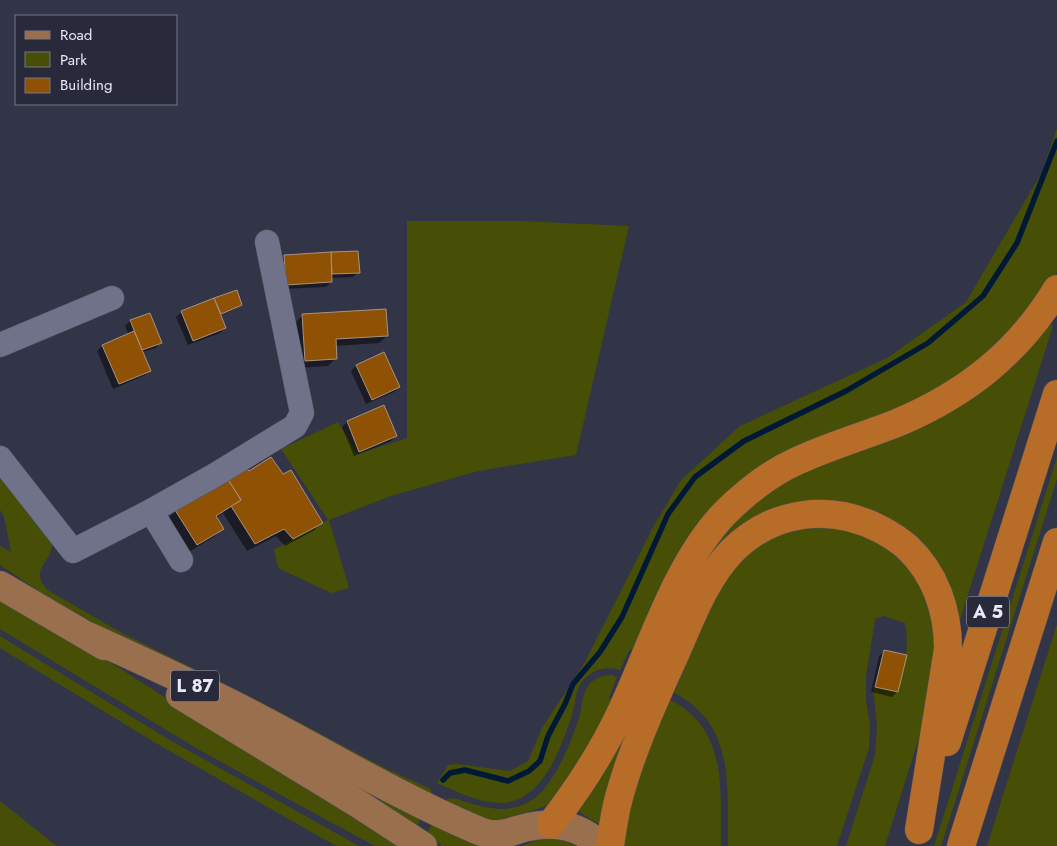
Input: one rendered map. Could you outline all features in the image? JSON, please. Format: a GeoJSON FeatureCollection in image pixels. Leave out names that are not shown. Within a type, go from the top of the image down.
{"type":"FeatureCollection","features":[{"type":"Feature","properties":{"kind":"highway"},"geometry":{"type":"LineString","coordinates":[[610,846],[617,803],[647,686],[685,568],[714,526],[736,503],[765,479],[796,461],[898,422],[945,400],[965,388],[988,371],[1020,341],[1057,290]]}},
{"type":"Feature","properties":{"kind":"highway","name":"A 5"},"geometry":{"type":"LineString","coordinates":[[917,838],[1057,394]]}},
{"type":"Feature","properties":{"kind":"highway"},"geometry":{"type":"LineString","coordinates":[[551,824],[589,772],[621,712],[647,686],[707,584],[732,551],[754,534],[788,518],[801,515],[829,514],[855,518],[891,535],[906,546],[926,568],[939,594],[947,630],[946,662],[917,838]]}},
{"type":"Feature","properties":{"kind":"highway","name":"A 5"},"geometry":{"type":"LineString","coordinates":[[961,846],[1057,542]]}},
{"type":"Feature","properties":{"kind":"main road","name":"L 87"},"geometry":{"type":"LineString","coordinates":[[0,586],[88,636],[218,720],[357,803],[423,846]]}},
{"type":"Feature","properties":{"kind":"main road","name":"L 87"},"geometry":{"type":"LineString","coordinates":[[88,636],[232,704],[432,810],[505,840]]}},
{"type":"Feature","properties":{"kind":"main road"},"geometry":{"type":"LineString","coordinates":[[505,840],[526,828],[551,824],[576,828],[594,839],[601,846]]}},
{"type":"Feature","properties":{"kind":"street"},"geometry":{"type":"LineString","coordinates":[[0,458],[73,551],[215,476],[295,426],[302,413],[267,242]]}},
{"type":"Feature","properties":{"kind":"street"},"geometry":{"type":"LineString","coordinates":[[0,345],[112,298]]}},
{"type":"Feature","properties":{"kind":"street"},"geometry":{"type":"LineString","coordinates":[[151,511],[182,560]]}},
{"type":"Feature","properties":{"kind":"green space"},"geometry":{"type":"Polygon","coordinates":[[[1057,128],[1057,272],[1038,304],[960,381],[779,460],[636,651],[630,649],[620,670],[613,668],[600,669],[588,675],[580,685],[571,718],[555,758],[548,771],[529,793],[517,800],[495,803],[469,797],[437,783],[448,765],[457,764],[510,771],[528,761],[542,728],[585,662],[652,529],[681,480],[740,426],[887,358],[966,302],[1042,172],[1057,128]]]}},
{"type":"Feature","properties":{"kind":"green space"},"geometry":{"type":"Polygon","coordinates":[[[407,221],[521,221],[629,226],[576,455],[478,471],[391,496],[329,520],[349,588],[331,593],[278,568],[274,550],[328,520],[281,449],[338,422],[358,454],[407,438],[407,221]]]}},
{"type":"Feature","properties":{"kind":"green space"},"geometry":{"type":"Polygon","coordinates":[[[1045,322],[1053,326],[960,620],[955,620],[943,580],[815,505],[683,600],[711,550],[754,501],[1045,322]]]}},
{"type":"Feature","properties":{"kind":"green space"},"geometry":{"type":"Polygon","coordinates":[[[1057,457],[1057,479],[944,837],[941,846],[934,846],[1057,457]]]}},
{"type":"Feature","properties":{"kind":"green space"},"geometry":{"type":"Polygon","coordinates":[[[0,477],[52,543],[51,550],[40,572],[43,584],[49,591],[122,633],[259,701],[385,768],[431,789],[432,797],[108,631],[46,596],[0,565],[0,546],[11,552],[4,516],[0,510],[0,477]]]}},
{"type":"Feature","properties":{"kind":"green space"},"geometry":{"type":"Polygon","coordinates":[[[845,524],[907,559],[938,623],[923,725],[885,846],[846,846],[875,755],[877,725],[873,688],[898,692],[906,658],[905,623],[884,616],[875,619],[866,677],[866,700],[870,725],[869,748],[837,846],[728,846],[727,780],[724,759],[718,740],[708,722],[694,706],[674,693],[724,574],[780,529],[845,524]]]}},
{"type":"Feature","properties":{"kind":"green space"},"geometry":{"type":"Polygon","coordinates":[[[0,600],[110,662],[214,729],[404,846],[375,846],[196,748],[0,629],[0,600]]]}},
{"type":"Feature","properties":{"kind":"green space"},"geometry":{"type":"Polygon","coordinates":[[[1057,624],[1057,846],[987,846],[1057,624]]]}},
{"type":"Feature","properties":{"kind":"green space"},"geometry":{"type":"Polygon","coordinates":[[[0,636],[168,739],[359,846],[336,846],[154,742],[0,648],[0,636]]]}},
{"type":"Feature","properties":{"kind":"green space"},"geometry":{"type":"Polygon","coordinates":[[[612,675],[617,677],[609,698],[614,701],[602,725],[552,802],[535,810],[498,820],[479,817],[444,803],[449,798],[483,807],[508,809],[532,800],[548,784],[568,749],[587,688],[596,679],[612,675]]]}},
{"type":"Feature","properties":{"kind":"green space"},"geometry":{"type":"Polygon","coordinates":[[[670,700],[689,712],[703,727],[712,744],[720,783],[721,846],[622,846],[622,814],[670,700]]]}},
{"type":"Feature","properties":{"kind":"green space"},"geometry":{"type":"Polygon","coordinates":[[[635,710],[601,825],[577,811],[635,710]]]}},
{"type":"Feature","properties":{"kind":"green space"},"geometry":{"type":"Polygon","coordinates":[[[380,798],[422,817],[417,826],[379,801],[380,798]]]}},
{"type":"Feature","properties":{"kind":"green space"},"geometry":{"type":"Polygon","coordinates":[[[0,801],[49,840],[57,846],[0,846],[0,801]]]}},
{"type":"Feature","properties":{"kind":"green space"},"geometry":{"type":"Polygon","coordinates":[[[433,823],[482,846],[442,846],[426,834],[433,823]]]}},
{"type":"Feature","properties":{"kind":"green space"},"geometry":{"type":"Polygon","coordinates":[[[549,839],[564,841],[576,846],[522,846],[535,841],[549,839]]]}},
{"type":"Feature","properties":{"kind":"building"},"geometry":{"type":"Polygon","coordinates":[[[358,251],[360,273],[332,274],[331,252],[358,251]]]}},
{"type":"Feature","properties":{"kind":"building"},"geometry":{"type":"Polygon","coordinates":[[[331,252],[332,282],[286,285],[284,255],[331,252]]]}},
{"type":"Feature","properties":{"kind":"building"},"geometry":{"type":"Polygon","coordinates":[[[237,290],[242,305],[221,314],[214,298],[237,290]]]}},
{"type":"Feature","properties":{"kind":"building"},"geometry":{"type":"Polygon","coordinates":[[[214,298],[226,328],[193,341],[181,311],[214,298]]]}},
{"type":"Feature","properties":{"kind":"building"},"geometry":{"type":"Polygon","coordinates":[[[386,309],[388,336],[336,339],[337,359],[305,361],[302,314],[386,309]]]}},
{"type":"Feature","properties":{"kind":"building"},"geometry":{"type":"Polygon","coordinates":[[[150,313],[162,343],[142,350],[130,320],[150,313]]]}},
{"type":"Feature","properties":{"kind":"building"},"geometry":{"type":"Polygon","coordinates":[[[134,331],[151,371],[119,384],[102,345],[134,331]]]}},
{"type":"Feature","properties":{"kind":"building"},"geometry":{"type":"Polygon","coordinates":[[[384,352],[400,387],[372,400],[356,365],[384,352]]]}},
{"type":"Feature","properties":{"kind":"building"},"geometry":{"type":"Polygon","coordinates":[[[384,405],[397,436],[359,452],[347,421],[384,405]]]}},
{"type":"Feature","properties":{"kind":"building"},"geometry":{"type":"Polygon","coordinates":[[[271,457],[283,474],[291,470],[323,523],[293,539],[284,529],[255,544],[231,506],[241,500],[227,478],[244,465],[249,471],[271,457]]]}},
{"type":"Feature","properties":{"kind":"building"},"geometry":{"type":"Polygon","coordinates":[[[227,478],[241,500],[216,516],[224,529],[197,545],[175,510],[227,478]]]}},
{"type":"Feature","properties":{"kind":"building"},"geometry":{"type":"Polygon","coordinates":[[[884,650],[907,655],[898,692],[875,687],[884,650]]]}},
{"type":"Feature","properties":{"kind":"waterway"},"geometry":{"type":"LineString","coordinates":[[443,780],[450,773],[465,770],[508,781],[529,771],[540,761],[548,736],[573,684],[600,652],[622,617],[668,514],[695,477],[744,441],[846,391],[928,343],[983,296],[1017,243],[1057,141]]}}]}
